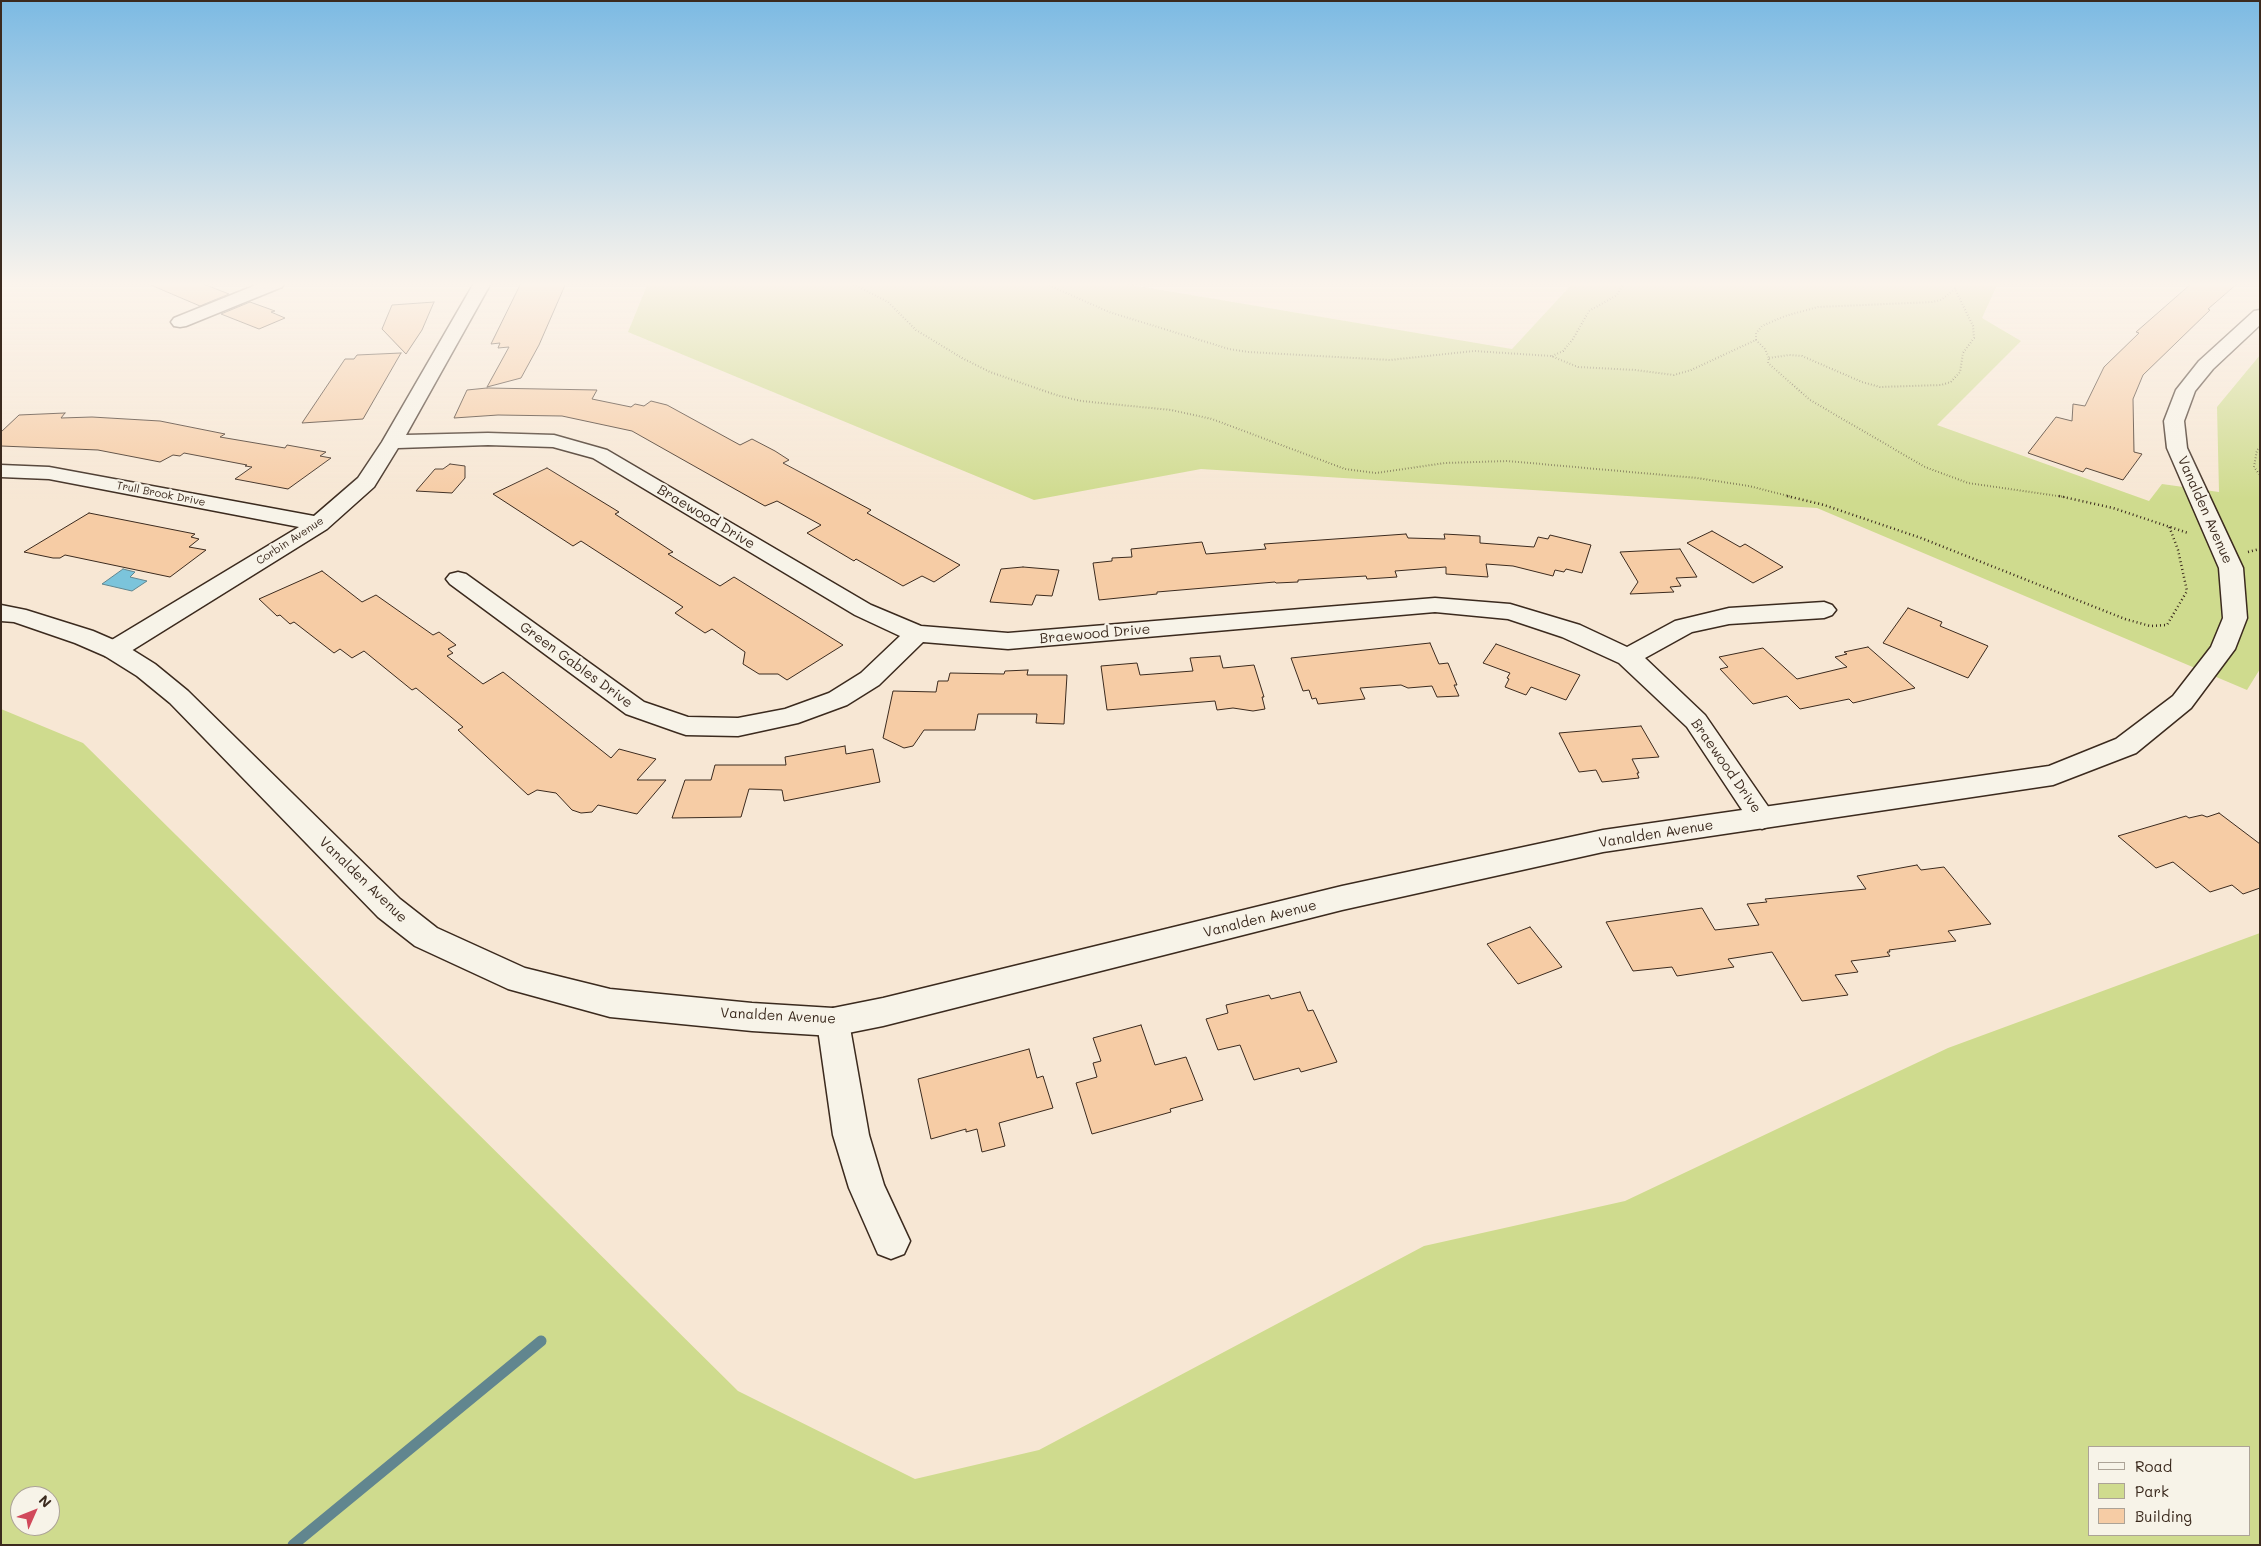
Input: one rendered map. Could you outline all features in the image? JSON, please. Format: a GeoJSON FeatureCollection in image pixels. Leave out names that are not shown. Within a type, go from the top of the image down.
{"type":"FeatureCollection","features":[{"type":"Feature","properties":{"kind":"street","name":"Corbin Avenue"},"geometry":{"type":"LineString","coordinates":[[114,650],[319,524],[366,482],[392,442],[441,355]]}},
{"type":"Feature","properties":{"kind":"street","name":"Vanalden Avenue"},"geometry":{"type":"LineString","coordinates":[[1,614],[17,616],[50,626],[114,650],[146,670],[179,697],[389,908],[426,937],[519,980],[610,1003],[752,1017],[833,1022],[883,1012],[1342,898],[1603,841],[2053,775],[2126,746],[2182,702],[2223,649],[2235,618],[2231,568],[2177,448],[2174,421],[2186,390],[2217,355]]}},
{"type":"Feature","properties":{"kind":"street","name":"Braewood Drive"},"geometry":{"type":"LineString","coordinates":[[392,442],[488,439],[554,441],[600,454],[863,610],[917,634],[1008,641],[1434,605],[1510,612],[1571,631],[1628,657],[1696,721],[1762,818]]}},
{"type":"Feature","properties":{"kind":"street","name":"Trull Brook Drive"},"geometry":{"type":"LineString","coordinates":[[1,471],[49,473],[319,524]]}},
{"type":"Feature","properties":{"kind":"street","name":"Green Gables Drive"},"geometry":{"type":"LineString","coordinates":[[458,579],[635,708],[686,726],[738,727],[789,718],[838,699],[870,679],[917,634]]}},
{"type":"Feature","properties":{"kind":"street"},"geometry":{"type":"LineString","coordinates":[[1628,657],[1684,626],[1729,616],[1824,610]]}},
{"type":"Feature","properties":{"kind":"street"},"geometry":{"type":"LineString","coordinates":[[833,1022],[851,1135],[867,1188],[891,1242]]}},
{"type":"Feature","properties":{"kind":"path"},"geometry":{"type":"LineString","coordinates":[[957,355],[990,372],[1056,395],[1081,401],[1171,410],[1212,419],[1235,426],[1301,454],[1344,469],[1376,473],[1445,463],[1508,461],[1696,478],[1749,486],[1824,506],[1922,538],[2125,619],[2150,626],[2167,625],[2187,591],[2178,550],[2169,526]]}},
{"type":"Feature","properties":{"kind":"path"},"geometry":{"type":"LineString","coordinates":[[1304,355],[1390,360],[1428,355]]}},
{"type":"Feature","properties":{"kind":"path"},"geometry":{"type":"LineString","coordinates":[[1535,355],[1551,356],[1578,367],[1635,370],[1674,375],[1691,370],[1723,355]]}},
{"type":"Feature","properties":{"kind":"path"},"geometry":{"type":"LineString","coordinates":[[1768,355],[1770,358],[1768,363],[1810,400],[1925,467],[1946,476],[1999,488],[2061,496],[2113,508],[2220,543]]}},
{"type":"Feature","properties":{"kind":"path"},"geometry":{"type":"LineString","coordinates":[[1770,358],[1788,355]]}},
{"type":"Feature","properties":{"kind":"path"},"geometry":{"type":"LineString","coordinates":[[1791,355],[1802,356],[1862,382],[1880,387],[1941,385],[1951,382],[1960,372],[1963,355]]}},
{"type":"Feature","properties":{"kind":"path"},"geometry":{"type":"LineString","coordinates":[[2260,447],[2257,450],[2254,467],[2260,475]]}},
{"type":"Feature","properties":{"kind":"green space"},"geometry":{"type":"Polygon","coordinates":[[[684,355],[2007,355],[1937,425],[2149,501],[2162,484],[2219,492],[2217,407],[2260,355],[2260,669],[2247,690],[1817,508],[1201,469],[1034,500],[684,355]]]}},
{"type":"Feature","properties":{"kind":"green space"},"geometry":{"type":"Polygon","coordinates":[[[1,709],[83,743],[738,1391],[915,1479],[1039,1450],[1424,1246],[1625,1201],[1948,1048],[2260,933],[2260,1545],[1,1545],[1,709]]]}},
{"type":"Feature","properties":{"kind":"water"},"geometry":{"type":"Polygon","coordinates":[[[123,569],[135,572],[130,577],[147,581],[132,591],[102,584],[123,569]]]}},
{"type":"Feature","properties":{"kind":"building"},"geometry":{"type":"Polygon","coordinates":[[[357,355],[400,355],[363,419],[302,423],[345,359],[354,359],[357,355]]]}},
{"type":"Feature","properties":{"kind":"building"},"geometry":{"type":"Polygon","coordinates":[[[505,355],[533,355],[521,378],[487,387],[505,355]]]}},
{"type":"Feature","properties":{"kind":"building"},"geometry":{"type":"Polygon","coordinates":[[[2116,355],[2163,355],[2143,375],[2133,399],[2134,452],[2142,454],[2123,480],[2086,468],[2083,472],[2028,453],[2056,417],[2072,421],[2073,404],[2085,406],[2104,367],[2116,355]]]}},
{"type":"Feature","properties":{"kind":"building"},"geometry":{"type":"Polygon","coordinates":[[[487,388],[597,390],[592,399],[631,407],[635,404],[644,406],[651,401],[667,405],[740,445],[752,439],[775,451],[789,460],[783,463],[871,510],[867,513],[960,565],[934,582],[922,576],[903,586],[856,559],[854,561],[807,533],[821,525],[777,501],[765,506],[632,431],[562,416],[498,415],[454,418],[467,390],[487,388]]]}},
{"type":"Feature","properties":{"kind":"building"},"geometry":{"type":"Polygon","coordinates":[[[65,413],[61,418],[92,417],[160,421],[225,434],[220,437],[285,448],[287,445],[326,452],[320,456],[331,458],[288,489],[235,479],[252,467],[245,466],[247,465],[184,453],[180,456],[173,455],[160,462],[98,450],[1,446],[1,432],[19,415],[65,413]]]}},
{"type":"Feature","properties":{"kind":"building"},"geometry":{"type":"Polygon","coordinates":[[[450,464],[465,466],[465,478],[452,493],[416,491],[435,469],[443,469],[450,464]]]}},
{"type":"Feature","properties":{"kind":"building"},"geometry":{"type":"Polygon","coordinates":[[[547,468],[619,512],[615,514],[673,552],[668,554],[720,586],[734,577],[843,645],[787,680],[778,674],[759,674],[743,664],[745,652],[712,629],[705,633],[675,613],[683,607],[581,541],[573,546],[493,494],[547,468]]]}},
{"type":"Feature","properties":{"kind":"building"},"geometry":{"type":"Polygon","coordinates":[[[89,513],[195,534],[191,537],[199,539],[189,547],[206,550],[170,577],[65,555],[60,558],[53,558],[24,552],[89,513]]]}},
{"type":"Feature","properties":{"kind":"building"},"geometry":{"type":"Polygon","coordinates":[[[1712,531],[1740,547],[1745,544],[1783,567],[1753,583],[1687,543],[1712,531]]]}},
{"type":"Feature","properties":{"kind":"building"},"geometry":{"type":"Polygon","coordinates":[[[1406,534],[1408,538],[1445,539],[1444,534],[1480,536],[1480,543],[1534,547],[1538,537],[1548,539],[1550,535],[1591,545],[1582,573],[1566,569],[1564,572],[1555,570],[1553,576],[1513,566],[1486,564],[1488,577],[1446,574],[1446,567],[1395,571],[1397,577],[1367,579],[1366,576],[1298,580],[1298,582],[1275,582],[1157,592],[1157,594],[1099,600],[1093,563],[1112,561],[1112,558],[1132,557],[1131,549],[1202,542],[1206,554],[1266,549],[1264,544],[1406,534]]]}},
{"type":"Feature","properties":{"kind":"building"},"geometry":{"type":"Polygon","coordinates":[[[1680,549],[1697,577],[1676,578],[1681,586],[1670,587],[1674,592],[1630,594],[1638,582],[1620,552],[1680,549]]]}},
{"type":"Feature","properties":{"kind":"building"},"geometry":{"type":"Polygon","coordinates":[[[1023,567],[1059,570],[1052,596],[1036,595],[1032,605],[990,602],[1001,569],[1023,567]]]}},
{"type":"Feature","properties":{"kind":"building"},"geometry":{"type":"Polygon","coordinates":[[[322,571],[362,602],[376,595],[433,635],[439,632],[456,645],[448,649],[453,653],[447,656],[483,684],[503,672],[611,758],[619,749],[656,759],[637,780],[666,780],[637,814],[598,805],[592,812],[581,813],[572,810],[556,793],[537,790],[528,795],[458,730],[463,727],[416,688],[412,690],[364,651],[352,658],[340,649],[334,653],[294,622],[290,624],[280,615],[277,616],[259,599],[322,571]]]}},
{"type":"Feature","properties":{"kind":"building"},"geometry":{"type":"Polygon","coordinates":[[[1908,608],[1942,622],[1940,626],[1988,646],[1968,678],[1883,643],[1908,608]]]}},
{"type":"Feature","properties":{"kind":"building"},"geometry":{"type":"Polygon","coordinates":[[[1430,643],[1439,664],[1448,663],[1457,685],[1454,685],[1459,696],[1437,697],[1432,686],[1408,688],[1401,685],[1360,688],[1365,699],[1318,704],[1316,698],[1312,699],[1309,690],[1303,691],[1291,658],[1430,643]]]}},
{"type":"Feature","properties":{"kind":"building"},"geometry":{"type":"Polygon","coordinates":[[[1496,644],[1580,675],[1566,700],[1531,687],[1526,695],[1505,687],[1510,673],[1483,663],[1496,644]]]}},
{"type":"Feature","properties":{"kind":"building"},"geometry":{"type":"Polygon","coordinates":[[[1868,647],[1915,688],[1853,703],[1849,699],[1800,709],[1787,696],[1753,704],[1720,669],[1728,667],[1719,657],[1763,648],[1797,679],[1847,667],[1835,657],[1847,654],[1844,652],[1868,647]]]}},
{"type":"Feature","properties":{"kind":"building"},"geometry":{"type":"Polygon","coordinates":[[[1220,656],[1223,668],[1254,665],[1264,697],[1262,697],[1265,709],[1253,711],[1233,708],[1217,710],[1215,701],[1107,710],[1101,666],[1137,663],[1140,675],[1193,671],[1190,658],[1220,656]]]}},
{"type":"Feature","properties":{"kind":"building"},"geometry":{"type":"Polygon","coordinates":[[[1028,670],[1027,675],[1067,675],[1064,724],[1036,723],[1037,714],[978,714],[975,730],[924,730],[913,746],[904,748],[883,738],[893,691],[936,692],[938,681],[948,681],[950,673],[1004,674],[1005,671],[1028,670]]]}},
{"type":"Feature","properties":{"kind":"building"},"geometry":{"type":"Polygon","coordinates":[[[1641,726],[1659,757],[1632,759],[1639,773],[1637,773],[1639,778],[1602,782],[1596,770],[1579,772],[1559,733],[1641,726]]]}},
{"type":"Feature","properties":{"kind":"building"},"geometry":{"type":"Polygon","coordinates":[[[845,746],[846,754],[873,749],[880,782],[784,801],[782,790],[749,789],[741,817],[672,818],[685,780],[711,780],[715,765],[786,765],[785,757],[845,746]]]}},
{"type":"Feature","properties":{"kind":"building"},"geometry":{"type":"Polygon","coordinates":[[[2219,813],[2260,844],[2260,888],[2243,894],[2232,885],[2210,892],[2173,862],[2156,868],[2118,836],[2186,816],[2189,818],[2202,815],[2207,817],[2219,813]]]}},
{"type":"Feature","properties":{"kind":"building"},"geometry":{"type":"Polygon","coordinates":[[[1917,865],[1921,870],[1944,867],[1991,924],[1948,931],[1956,941],[1889,950],[1890,952],[1887,952],[1890,956],[1851,961],[1858,972],[1835,975],[1848,995],[1802,1001],[1772,952],[1728,959],[1734,967],[1677,976],[1672,967],[1633,971],[1606,922],[1702,908],[1715,930],[1759,925],[1747,904],[1767,902],[1765,899],[1866,889],[1857,876],[1917,865]]]}},
{"type":"Feature","properties":{"kind":"building"},"geometry":{"type":"Polygon","coordinates":[[[1530,927],[1562,967],[1518,984],[1487,944],[1530,927]]]}},
{"type":"Feature","properties":{"kind":"building"},"geometry":{"type":"Polygon","coordinates":[[[1300,992],[1308,1011],[1313,1010],[1337,1062],[1301,1072],[1299,1068],[1254,1080],[1240,1045],[1218,1050],[1206,1019],[1228,1013],[1226,1005],[1269,995],[1271,999],[1300,992]]]}},
{"type":"Feature","properties":{"kind":"building"},"geometry":{"type":"Polygon","coordinates":[[[1141,1025],[1155,1065],[1186,1057],[1203,1100],[1170,1109],[1171,1112],[1092,1134],[1076,1083],[1097,1077],[1093,1063],[1101,1061],[1093,1038],[1141,1025]]]}},
{"type":"Feature","properties":{"kind":"building"},"geometry":{"type":"Polygon","coordinates":[[[1029,1049],[1037,1078],[1043,1076],[1053,1108],[999,1123],[1005,1146],[982,1152],[977,1129],[966,1132],[966,1129],[931,1139],[918,1079],[1029,1049]]]}},
{"type":"Feature","properties":{"kind":"waterway"},"geometry":{"type":"LineString","coordinates":[[293,1545],[541,1341]]}}]}
